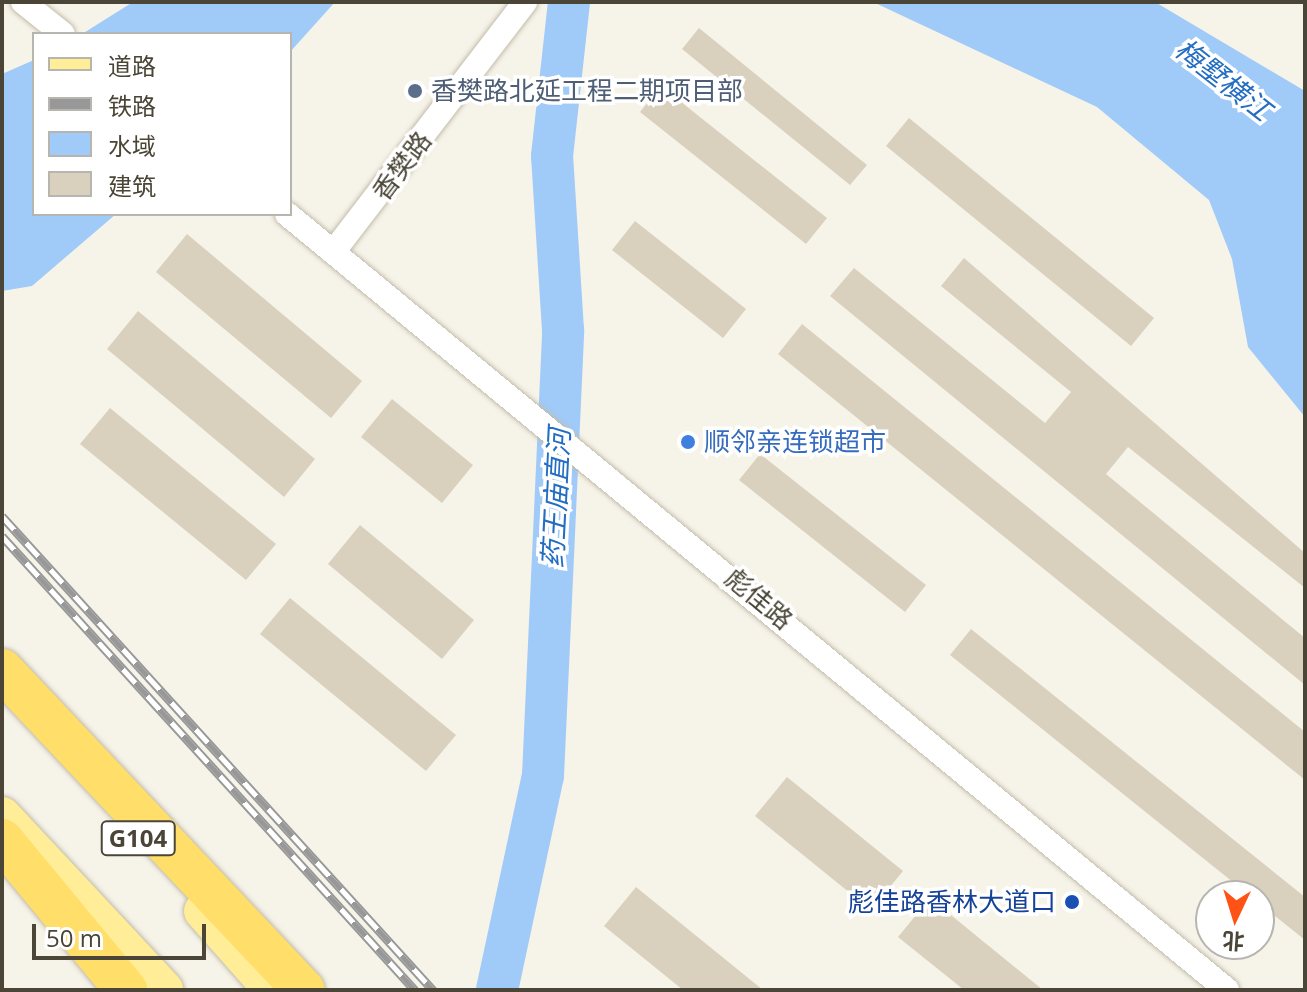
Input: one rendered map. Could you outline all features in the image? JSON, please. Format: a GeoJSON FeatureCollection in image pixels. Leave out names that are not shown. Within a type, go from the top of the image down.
{"type":"FeatureCollection","features":[{"type":"Feature","properties":{"kind":"highway"},"geometry":{"type":"LineString","coordinates":[[2,670],[304,990]]}},
{"type":"Feature","properties":{"kind":"highway"},"geometry":{"type":"LineString","coordinates":[[2,840],[126,990]]}},
{"type":"Feature","properties":{"kind":"main road","name":"G104"},"geometry":{"type":"LineString","coordinates":[[2,688],[273,990]]}},
{"type":"Feature","properties":{"kind":"main road"},"geometry":{"type":"LineString","coordinates":[[2,816],[164,990]]}},
{"type":"Feature","properties":{"kind":"street","name":"香樊路"},"geometry":{"type":"LineString","coordinates":[[334,251],[525,2]]}},
{"type":"Feature","properties":{"kind":"street"},"geometry":{"type":"LineString","coordinates":[[29,7],[60,32]]}},
{"type":"Feature","properties":{"kind":"street","name":"彪佳路"},"geometry":{"type":"LineString","coordinates":[[290,216],[535,412],[1227,990]]}},
{"type":"Feature","properties":{"kind":"water"},"geometry":{"type":"Polygon","coordinates":[[[133,2],[335,2],[292,50],[292,32],[85,32],[133,2]]]}},
{"type":"Feature","properties":{"kind":"water","name":"梅墅横江"},"geometry":{"type":"Polygon","coordinates":[[[873,2],[1155,2],[1305,91],[1305,417],[1248,347],[1232,259],[1209,200],[1097,107],[873,2]]]}},
{"type":"Feature","properties":{"kind":"water"},"geometry":{"type":"Polygon","coordinates":[[[32,61],[32,216],[114,216],[32,286],[2,291],[2,74],[32,61]]]}},
{"type":"Feature","properties":{"kind":"building"},"geometry":{"type":"Polygon","coordinates":[[[699,28],[867,165],[850,185],[682,49],[699,28]]]}},
{"type":"Feature","properties":{"kind":"building"},"geometry":{"type":"Polygon","coordinates":[[[661,86],[827,218],[806,244],[640,112],[661,86]]]}},
{"type":"Feature","properties":{"kind":"building"},"geometry":{"type":"Polygon","coordinates":[[[909,118],[1154,318],[1131,346],[886,146],[909,118]]]}},
{"type":"Feature","properties":{"kind":"building"},"geometry":{"type":"Polygon","coordinates":[[[635,221],[746,309],[723,338],[612,250],[635,221]]]}},
{"type":"Feature","properties":{"kind":"building"},"geometry":{"type":"Polygon","coordinates":[[[187,234],[362,381],[331,418],[156,272],[187,234]]]}},
{"type":"Feature","properties":{"kind":"building"},"geometry":{"type":"Polygon","coordinates":[[[964,258],[1305,553],[1305,588],[1128,447],[1106,474],[1305,638],[1305,685],[830,296],[854,268],[1045,423],[1071,392],[941,286],[964,258]]]}},
{"type":"Feature","properties":{"kind":"building"},"geometry":{"type":"Polygon","coordinates":[[[138,311],[315,459],[284,497],[107,349],[138,311]]]}},
{"type":"Feature","properties":{"kind":"building"},"geometry":{"type":"Polygon","coordinates":[[[802,324],[1305,732],[1305,780],[778,354],[802,324]]]}},
{"type":"Feature","properties":{"kind":"building"},"geometry":{"type":"Polygon","coordinates":[[[392,399],[473,465],[442,503],[361,437],[392,399]]]}},
{"type":"Feature","properties":{"kind":"building"},"geometry":{"type":"Polygon","coordinates":[[[110,408],[276,544],[246,580],[80,444],[110,408]]]}},
{"type":"Feature","properties":{"kind":"building"},"geometry":{"type":"Polygon","coordinates":[[[760,454],[926,585],[905,612],[739,480],[760,454]]]}},
{"type":"Feature","properties":{"kind":"building"},"geometry":{"type":"Polygon","coordinates":[[[360,525],[474,620],[442,659],[328,564],[360,525]]]}},
{"type":"Feature","properties":{"kind":"building"},"geometry":{"type":"Polygon","coordinates":[[[290,598],[456,735],[426,771],[260,634],[290,598]]]}},
{"type":"Feature","properties":{"kind":"building"},"geometry":{"type":"Polygon","coordinates":[[[971,629],[1305,897],[1305,940],[1275,916],[1275,880],[1230,880],[950,655],[971,629]]]}},
{"type":"Feature","properties":{"kind":"building"},"geometry":{"type":"Polygon","coordinates":[[[787,777],[903,871],[871,910],[755,816],[787,777]]]}},
{"type":"Feature","properties":{"kind":"building"},"geometry":{"type":"Polygon","coordinates":[[[636,887],[763,990],[683,990],[604,926],[636,887]]]}},
{"type":"Feature","properties":{"kind":"building"},"geometry":{"type":"Polygon","coordinates":[[[930,898],[1043,990],[964,990],[898,937],[930,898]]]}},
{"type":"Feature","properties":{"kind":"waterway","name":"药王庙直河"},"geometry":{"type":"LineString","coordinates":[[497,990],[543,776],[563,330],[552,156],[569,2]]}},
{"type":"Feature","properties":{"kind":"railway"},"geometry":{"type":"LineString","coordinates":[[2,516],[433,990]]}},
{"type":"Feature","properties":{"kind":"railway"},"geometry":{"type":"LineString","coordinates":[[2,536],[415,990]]}},
{"type":"Feature","properties":{"kind":"place","name":"香樊路北延工程二期项目部"},"geometry":{"type":"Point","coordinates":[415,91]}},
{"type":"Feature","properties":{"kind":"place","name":"顺邻亲连锁超市"},"geometry":{"type":"Point","coordinates":[688,442]}},
{"type":"Feature","properties":{"kind":"place","name":"彪佳路香林大道口"},"geometry":{"type":"Point","coordinates":[1072,902]}}]}
